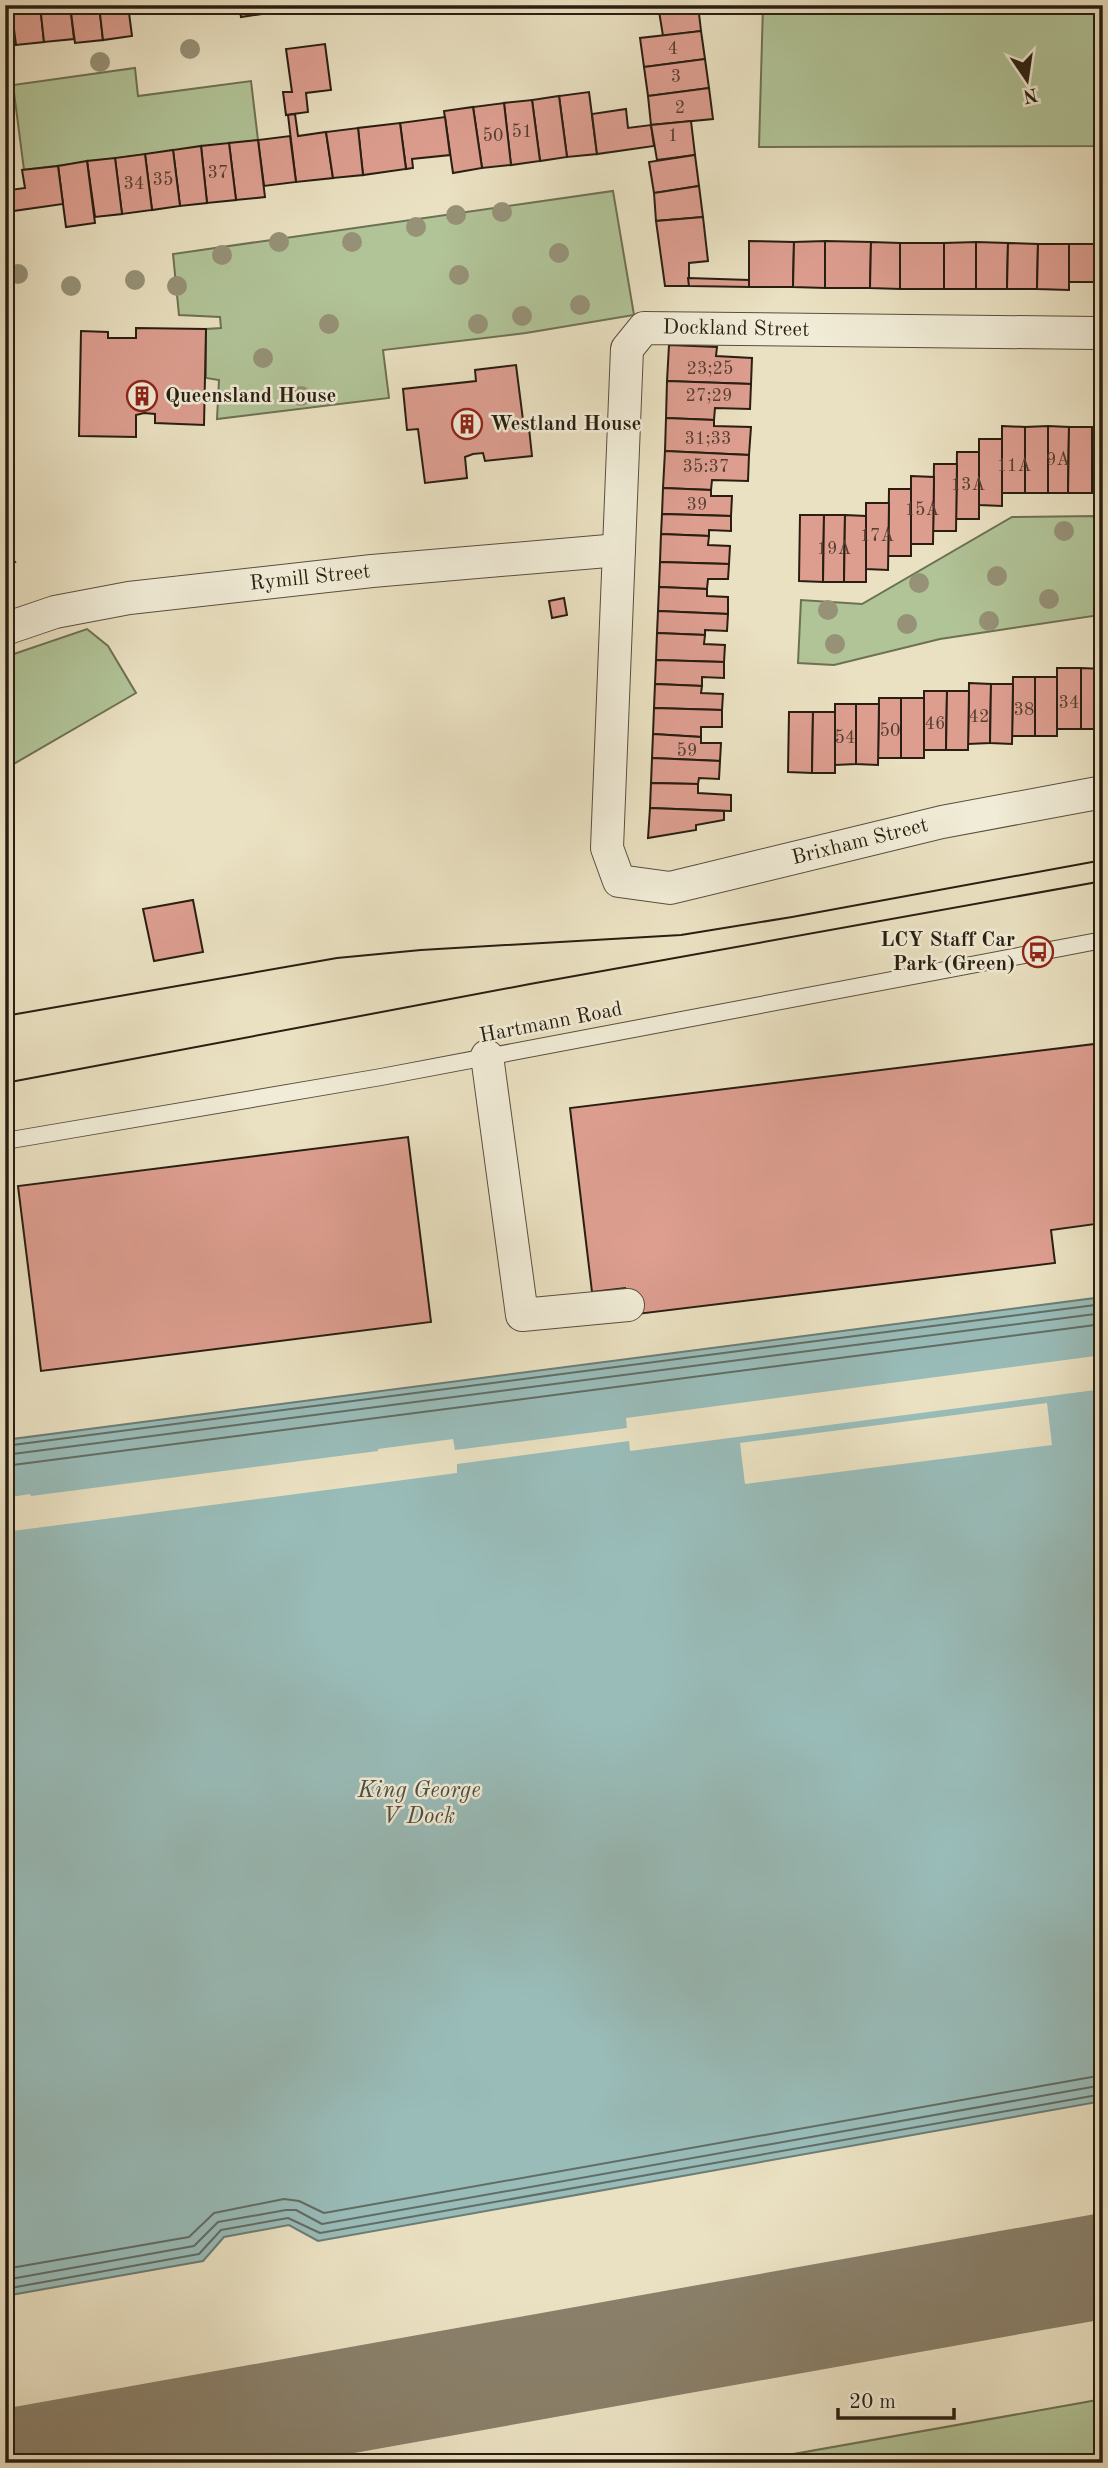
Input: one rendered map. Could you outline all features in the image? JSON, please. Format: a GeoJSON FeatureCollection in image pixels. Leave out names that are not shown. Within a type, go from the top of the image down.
{"type":"FeatureCollection","features":[{"type":"Feature","properties":{"kind":"street","name":"Dockland Street"},"geometry":{"type":"LineString","coordinates":[[619,881],[607,848],[627,349],[643,328],[1096,333]]}},
{"type":"Feature","properties":{"kind":"street","name":"Rymill Street"},"geometry":{"type":"LineString","coordinates":[[5,629],[55,612],[129,598],[372,571],[619,550]]}},
{"type":"Feature","properties":{"kind":"street","name":"Brixham Street"},"geometry":{"type":"LineString","coordinates":[[619,881],[670,888],[942,822],[1103,792]]}},
{"type":"Feature","properties":{"kind":"street"},"geometry":{"type":"LineString","coordinates":[[487,1056],[522,1315],[628,1305]]}},
{"type":"Feature","properties":{"kind":"lane","name":"Hartmann Road"},"geometry":{"type":"LineString","coordinates":[[5,1141],[381,1077],[1103,940]]}},
{"type":"Feature","properties":{"kind":"green space"},"geometry":{"type":"Polygon","coordinates":[[[763,5],[1103,5],[1103,146],[759,147],[763,5]]]}},
{"type":"Feature","properties":{"kind":"green space"},"geometry":{"type":"Polygon","coordinates":[[[135,68],[138,96],[251,81],[258,140],[24,170],[13,85],[135,68]]]}},
{"type":"Feature","properties":{"kind":"green space"},"geometry":{"type":"Polygon","coordinates":[[[613,191],[634,315],[526,333],[383,350],[389,398],[217,419],[219,380],[206,378],[206,329],[221,328],[220,317],[179,315],[173,254],[613,191]]]}},
{"type":"Feature","properties":{"kind":"green space"},"geometry":{"type":"Polygon","coordinates":[[[1096,516],[1103,527],[1100,615],[940,639],[834,665],[798,663],[801,600],[862,604],[1012,517],[1096,516]]]}},
{"type":"Feature","properties":{"kind":"green space"},"geometry":{"type":"Polygon","coordinates":[[[87,629],[108,646],[136,693],[5,769],[5,657],[87,629]]]}},
{"type":"Feature","properties":{"kind":"green space"},"geometry":{"type":"Polygon","coordinates":[[[1103,2399],[1103,2463],[743,2463],[1103,2399]]]}},
{"type":"Feature","properties":{"kind":"water","name":"King George V Dock"},"geometry":{"type":"Polygon","coordinates":[[[1103,1297],[1103,2101],[318,2241],[289,2225],[224,2237],[203,2261],[5,2296],[5,1440],[1103,1297]]]}},
{"type":"Feature","properties":{"kind":"pier"},"geometry":{"type":"Polygon","coordinates":[[[1103,1355],[1103,1389],[630,1451],[629,1441],[457,1464],[457,1473],[5,1532],[5,1498],[378,1451],[453,1439],[455,1450],[627,1428],[626,1418],[1103,1355]]]}},
{"type":"Feature","properties":{"kind":"pier"},"geometry":{"type":"Polygon","coordinates":[[[1047,1403],[1052,1445],[745,1484],[740,1443],[1047,1403]]]}},
{"type":"Feature","properties":{"kind":"building"},"geometry":{"type":"Polygon","coordinates":[[[5,5],[11,5],[16,45],[5,47],[5,5]]]}},
{"type":"Feature","properties":{"kind":"building"},"geometry":{"type":"Polygon","coordinates":[[[11,5],[40,5],[44,42],[16,45],[11,5]]]}},
{"type":"Feature","properties":{"kind":"building"},"geometry":{"type":"Polygon","coordinates":[[[40,5],[70,5],[74,39],[44,42],[40,5]]]}},
{"type":"Feature","properties":{"kind":"building"},"geometry":{"type":"Polygon","coordinates":[[[70,5],[99,5],[103,40],[75,43],[70,5]]]}},
{"type":"Feature","properties":{"kind":"building"},"geometry":{"type":"Polygon","coordinates":[[[99,5],[128,5],[132,36],[103,40],[99,5]]]}},
{"type":"Feature","properties":{"kind":"building"},"geometry":{"type":"Polygon","coordinates":[[[239,5],[268,5],[269,13],[241,17],[239,5]]]}},
{"type":"Feature","properties":{"kind":"building"},"geometry":{"type":"Polygon","coordinates":[[[268,5],[297,5],[298,9],[269,13],[268,5]]]}},
{"type":"Feature","properties":{"kind":"building"},"geometry":{"type":"Polygon","coordinates":[[[297,5],[327,5],[327,6],[298,9],[297,5]]]}},
{"type":"Feature","properties":{"kind":"building"},"geometry":{"type":"Polygon","coordinates":[[[658,5],[698,5],[701,31],[663,36],[658,5]]]}},
{"type":"Feature","properties":{"kind":"building"},"geometry":{"type":"Polygon","coordinates":[[[701,31],[705,59],[644,67],[640,38],[701,31]]]}},
{"type":"Feature","properties":{"kind":"building"},"geometry":{"type":"Polygon","coordinates":[[[325,44],[331,90],[306,93],[308,112],[286,115],[283,92],[292,92],[286,49],[325,44]]]}},
{"type":"Feature","properties":{"kind":"building"},"geometry":{"type":"Polygon","coordinates":[[[705,59],[709,88],[648,96],[644,67],[705,59]]]}},
{"type":"Feature","properties":{"kind":"building"},"geometry":{"type":"Polygon","coordinates":[[[709,88],[713,119],[651,125],[648,96],[709,88]]]}},
{"type":"Feature","properties":{"kind":"building"},"geometry":{"type":"Polygon","coordinates":[[[589,92],[597,154],[567,157],[559,96],[589,92]]]}},
{"type":"Feature","properties":{"kind":"building"},"geometry":{"type":"Polygon","coordinates":[[[559,96],[567,157],[540,161],[532,100],[559,96]]]}},
{"type":"Feature","properties":{"kind":"building"},"geometry":{"type":"Polygon","coordinates":[[[532,100],[540,161],[511,165],[504,103],[532,100]]]}},
{"type":"Feature","properties":{"kind":"building"},"geometry":{"type":"Polygon","coordinates":[[[504,103],[511,165],[482,168],[473,107],[504,103]]]}},
{"type":"Feature","properties":{"kind":"building"},"geometry":{"type":"Polygon","coordinates":[[[473,107],[482,168],[453,173],[444,111],[473,107]]]}},
{"type":"Feature","properties":{"kind":"building"},"geometry":{"type":"Polygon","coordinates":[[[626,109],[628,128],[651,125],[654,146],[597,154],[592,114],[626,109]]]}},
{"type":"Feature","properties":{"kind":"building"},"geometry":{"type":"Polygon","coordinates":[[[295,114],[298,136],[326,132],[333,178],[296,182],[288,115],[295,114]]]}},
{"type":"Feature","properties":{"kind":"building"},"geometry":{"type":"Polygon","coordinates":[[[445,117],[450,155],[412,159],[413,168],[406,169],[400,123],[445,117]]]}},
{"type":"Feature","properties":{"kind":"building"},"geometry":{"type":"Polygon","coordinates":[[[691,121],[695,155],[657,160],[651,125],[691,121]]]}},
{"type":"Feature","properties":{"kind":"building"},"geometry":{"type":"Polygon","coordinates":[[[400,123],[406,169],[363,175],[358,128],[400,123]]]}},
{"type":"Feature","properties":{"kind":"building"},"geometry":{"type":"Polygon","coordinates":[[[358,128],[363,175],[333,178],[326,132],[358,128]]]}},
{"type":"Feature","properties":{"kind":"building"},"geometry":{"type":"Polygon","coordinates":[[[290,136],[296,182],[264,186],[258,140],[290,136]]]}},
{"type":"Feature","properties":{"kind":"building"},"geometry":{"type":"Polygon","coordinates":[[[258,140],[265,197],[236,200],[229,143],[258,140]]]}},
{"type":"Feature","properties":{"kind":"building"},"geometry":{"type":"Polygon","coordinates":[[[229,143],[236,200],[207,203],[201,146],[229,143]]]}},
{"type":"Feature","properties":{"kind":"building"},"geometry":{"type":"Polygon","coordinates":[[[201,146],[207,203],[180,206],[173,150],[201,146]]]}},
{"type":"Feature","properties":{"kind":"building"},"geometry":{"type":"Polygon","coordinates":[[[173,150],[180,206],[152,210],[145,154],[173,150]]]}},
{"type":"Feature","properties":{"kind":"building"},"geometry":{"type":"Polygon","coordinates":[[[145,154],[152,210],[122,214],[115,158],[145,154]]]}},
{"type":"Feature","properties":{"kind":"building"},"geometry":{"type":"Polygon","coordinates":[[[695,155],[699,186],[654,193],[649,162],[695,155]]]}},
{"type":"Feature","properties":{"kind":"building"},"geometry":{"type":"Polygon","coordinates":[[[115,158],[122,214],[95,217],[87,161],[115,158]]]}},
{"type":"Feature","properties":{"kind":"building"},"geometry":{"type":"Polygon","coordinates":[[[87,161],[95,223],[66,227],[58,166],[87,161]]]}},
{"type":"Feature","properties":{"kind":"building"},"geometry":{"type":"Polygon","coordinates":[[[58,166],[63,204],[13,211],[10,190],[25,188],[22,170],[58,166]]]}},
{"type":"Feature","properties":{"kind":"building"},"geometry":{"type":"Polygon","coordinates":[[[699,186],[703,217],[656,221],[654,193],[699,186]]]}},
{"type":"Feature","properties":{"kind":"building"},"geometry":{"type":"Polygon","coordinates":[[[10,190],[13,211],[6,212],[9,226],[5,226],[5,191],[10,190]]]}},
{"type":"Feature","properties":{"kind":"building"},"geometry":{"type":"Polygon","coordinates":[[[703,217],[708,261],[689,263],[689,286],[665,286],[656,221],[703,217]]]}},
{"type":"Feature","properties":{"kind":"building"},"geometry":{"type":"Polygon","coordinates":[[[749,241],[794,242],[793,287],[749,287],[749,241]]]}},
{"type":"Feature","properties":{"kind":"building"},"geometry":{"type":"Polygon","coordinates":[[[825,241],[825,288],[793,287],[794,242],[825,241]]]}},
{"type":"Feature","properties":{"kind":"building"},"geometry":{"type":"Polygon","coordinates":[[[825,241],[871,242],[870,288],[825,288],[825,241]]]}},
{"type":"Feature","properties":{"kind":"building"},"geometry":{"type":"Polygon","coordinates":[[[871,242],[900,243],[900,289],[870,288],[871,242]]]}},
{"type":"Feature","properties":{"kind":"building"},"geometry":{"type":"Polygon","coordinates":[[[976,242],[976,289],[944,289],[944,243],[976,242]]]}},
{"type":"Feature","properties":{"kind":"building"},"geometry":{"type":"Polygon","coordinates":[[[976,242],[1008,243],[1007,289],[976,289],[976,242]]]}},
{"type":"Feature","properties":{"kind":"building"},"geometry":{"type":"Polygon","coordinates":[[[900,243],[944,243],[944,289],[900,289],[900,243]]]}},
{"type":"Feature","properties":{"kind":"building"},"geometry":{"type":"Polygon","coordinates":[[[1008,243],[1038,244],[1037,289],[1007,289],[1008,243]]]}},
{"type":"Feature","properties":{"kind":"building"},"geometry":{"type":"Polygon","coordinates":[[[1038,244],[1069,244],[1069,290],[1037,289],[1038,244]]]}},
{"type":"Feature","properties":{"kind":"building"},"geometry":{"type":"Polygon","coordinates":[[[1069,244],[1103,244],[1103,282],[1069,282],[1069,244]]]}},
{"type":"Feature","properties":{"kind":"building"},"geometry":{"type":"Polygon","coordinates":[[[688,278],[749,280],[749,287],[689,286],[688,278]]]}},
{"type":"Feature","properties":{"kind":"building","name":"Queensland House"},"geometry":{"type":"Polygon","coordinates":[[[136,328],[206,329],[204,425],[155,423],[155,414],[144,413],[136,415],[136,437],[79,436],[81,331],[108,332],[108,338],[136,338],[136,328]]]}},
{"type":"Feature","properties":{"kind":"building"},"geometry":{"type":"Polygon","coordinates":[[[669,345],[717,347],[716,356],[752,358],[751,384],[667,381],[669,345]]]}},
{"type":"Feature","properties":{"kind":"building","name":"Westland House"},"geometry":{"type":"Polygon","coordinates":[[[516,365],[523,420],[528,419],[532,456],[485,461],[483,453],[473,454],[465,457],[467,478],[425,483],[418,429],[407,430],[403,389],[476,381],[475,370],[516,365]]]}},
{"type":"Feature","properties":{"kind":"building"},"geometry":{"type":"Polygon","coordinates":[[[667,381],[751,384],[750,409],[715,408],[714,420],[666,418],[667,381]]]}},
{"type":"Feature","properties":{"kind":"building"},"geometry":{"type":"Polygon","coordinates":[[[666,418],[714,420],[714,426],[751,427],[749,455],[665,451],[666,418]]]}},
{"type":"Feature","properties":{"kind":"building"},"geometry":{"type":"Polygon","coordinates":[[[1002,426],[1025,427],[1025,493],[1002,493],[1002,426]]]}},
{"type":"Feature","properties":{"kind":"building"},"geometry":{"type":"Polygon","coordinates":[[[1048,426],[1069,427],[1068,493],[1048,493],[1048,426]]]}},
{"type":"Feature","properties":{"kind":"building"},"geometry":{"type":"Polygon","coordinates":[[[1048,426],[1048,493],[1025,493],[1025,427],[1048,426]]]}},
{"type":"Feature","properties":{"kind":"building"},"geometry":{"type":"Polygon","coordinates":[[[1069,427],[1092,427],[1092,493],[1068,493],[1069,427]]]}},
{"type":"Feature","properties":{"kind":"building"},"geometry":{"type":"Polygon","coordinates":[[[979,439],[1002,439],[1002,506],[979,505],[979,439]]]}},
{"type":"Feature","properties":{"kind":"building"},"geometry":{"type":"Polygon","coordinates":[[[665,451],[749,455],[748,481],[712,480],[711,490],[663,488],[665,451]]]}},
{"type":"Feature","properties":{"kind":"building"},"geometry":{"type":"Polygon","coordinates":[[[957,452],[979,452],[979,519],[956,519],[957,452]]]}},
{"type":"Feature","properties":{"kind":"building"},"geometry":{"type":"Polygon","coordinates":[[[934,464],[957,464],[956,531],[933,531],[934,464]]]}},
{"type":"Feature","properties":{"kind":"building"},"geometry":{"type":"Polygon","coordinates":[[[911,476],[934,477],[933,544],[911,544],[911,476]]]}},
{"type":"Feature","properties":{"kind":"building"},"geometry":{"type":"Polygon","coordinates":[[[663,488],[711,490],[711,496],[732,496],[731,516],[662,514],[663,488]]]}},
{"type":"Feature","properties":{"kind":"building"},"geometry":{"type":"Polygon","coordinates":[[[889,489],[911,489],[911,556],[888,556],[889,489]]]}},
{"type":"Feature","properties":{"kind":"building"},"geometry":{"type":"Polygon","coordinates":[[[866,503],[889,503],[888,570],[866,569],[866,503]]]}},
{"type":"Feature","properties":{"kind":"building"},"geometry":{"type":"Polygon","coordinates":[[[662,514],[731,516],[731,531],[709,530],[709,536],[661,534],[662,514]]]}},
{"type":"Feature","properties":{"kind":"building"},"geometry":{"type":"Polygon","coordinates":[[[800,515],[824,515],[823,582],[799,581],[800,515]]]}},
{"type":"Feature","properties":{"kind":"building"},"geometry":{"type":"Polygon","coordinates":[[[824,515],[845,515],[844,582],[823,582],[824,515]]]}},
{"type":"Feature","properties":{"kind":"building"},"geometry":{"type":"Polygon","coordinates":[[[845,515],[866,516],[866,582],[844,582],[845,515]]]}},
{"type":"Feature","properties":{"kind":"building"},"geometry":{"type":"Polygon","coordinates":[[[661,534],[709,536],[708,545],[730,546],[729,564],[660,562],[661,534]]]}},
{"type":"Feature","properties":{"kind":"building"},"geometry":{"type":"Polygon","coordinates":[[[5,550],[15,562],[5,566],[5,550]]]}},
{"type":"Feature","properties":{"kind":"building"},"geometry":{"type":"Polygon","coordinates":[[[660,562],[729,564],[728,579],[708,579],[707,589],[659,587],[660,562]]]}},
{"type":"Feature","properties":{"kind":"building"},"geometry":{"type":"Polygon","coordinates":[[[659,587],[707,589],[707,596],[728,597],[728,614],[658,611],[659,587]]]}},
{"type":"Feature","properties":{"kind":"building"},"geometry":{"type":"Polygon","coordinates":[[[564,598],[567,615],[552,618],[549,601],[564,598]]]}},
{"type":"Feature","properties":{"kind":"building"},"geometry":{"type":"Polygon","coordinates":[[[658,611],[728,614],[727,631],[705,630],[705,635],[657,633],[658,611]]]}},
{"type":"Feature","properties":{"kind":"building"},"geometry":{"type":"Polygon","coordinates":[[[657,633],[705,635],[704,644],[725,645],[724,662],[656,660],[657,633]]]}},
{"type":"Feature","properties":{"kind":"building"},"geometry":{"type":"Polygon","coordinates":[[[656,660],[724,662],[724,678],[702,677],[702,686],[655,684],[656,660]]]}},
{"type":"Feature","properties":{"kind":"building"},"geometry":{"type":"Polygon","coordinates":[[[1057,668],[1081,668],[1081,729],[1057,729],[1057,668]]]}},
{"type":"Feature","properties":{"kind":"building"},"geometry":{"type":"Polygon","coordinates":[[[1081,668],[1103,669],[1103,729],[1081,729],[1081,668]]]}},
{"type":"Feature","properties":{"kind":"building"},"geometry":{"type":"Polygon","coordinates":[[[1013,677],[1035,677],[1035,736],[1012,736],[1013,677]]]}},
{"type":"Feature","properties":{"kind":"building"},"geometry":{"type":"Polygon","coordinates":[[[1035,677],[1057,677],[1057,736],[1035,736],[1035,677]]]}},
{"type":"Feature","properties":{"kind":"building"},"geometry":{"type":"Polygon","coordinates":[[[969,683],[991,684],[990,743],[968,744],[969,683]]]}},
{"type":"Feature","properties":{"kind":"building"},"geometry":{"type":"Polygon","coordinates":[[[655,684],[702,686],[701,693],[723,694],[722,710],[654,708],[655,684]]]}},
{"type":"Feature","properties":{"kind":"building"},"geometry":{"type":"Polygon","coordinates":[[[991,684],[1013,684],[1012,744],[990,743],[991,684]]]}},
{"type":"Feature","properties":{"kind":"building"},"geometry":{"type":"Polygon","coordinates":[[[924,691],[947,691],[946,750],[924,750],[924,691]]]}},
{"type":"Feature","properties":{"kind":"building"},"geometry":{"type":"Polygon","coordinates":[[[947,691],[969,691],[968,750],[946,750],[947,691]]]}},
{"type":"Feature","properties":{"kind":"building"},"geometry":{"type":"Polygon","coordinates":[[[879,698],[901,698],[901,758],[878,758],[879,698]]]}},
{"type":"Feature","properties":{"kind":"building"},"geometry":{"type":"Polygon","coordinates":[[[901,698],[924,698],[924,758],[901,758],[901,698]]]}},
{"type":"Feature","properties":{"kind":"building"},"geometry":{"type":"Polygon","coordinates":[[[835,704],[856,704],[856,764],[835,765],[835,704]]]}},
{"type":"Feature","properties":{"kind":"building"},"geometry":{"type":"Polygon","coordinates":[[[856,704],[879,704],[878,765],[856,764],[856,704]]]}},
{"type":"Feature","properties":{"kind":"building"},"geometry":{"type":"Polygon","coordinates":[[[654,708],[722,710],[722,727],[701,727],[701,737],[653,734],[654,708]]]}},
{"type":"Feature","properties":{"kind":"building"},"geometry":{"type":"Polygon","coordinates":[[[789,712],[813,712],[812,773],[788,772],[789,712]]]}},
{"type":"Feature","properties":{"kind":"building"},"geometry":{"type":"Polygon","coordinates":[[[813,712],[835,712],[835,773],[812,773],[813,712]]]}},
{"type":"Feature","properties":{"kind":"building"},"geometry":{"type":"Polygon","coordinates":[[[653,734],[701,737],[701,743],[721,743],[720,761],[652,758],[653,734]]]}},
{"type":"Feature","properties":{"kind":"building"},"geometry":{"type":"Polygon","coordinates":[[[652,758],[720,761],[719,779],[699,778],[698,784],[651,783],[652,758]]]}},
{"type":"Feature","properties":{"kind":"building"},"geometry":{"type":"Polygon","coordinates":[[[651,783],[698,784],[698,793],[731,795],[731,811],[650,808],[651,783]]]}},
{"type":"Feature","properties":{"kind":"building"},"geometry":{"type":"Polygon","coordinates":[[[650,808],[724,811],[724,820],[696,825],[696,830],[648,838],[650,808]]]}},
{"type":"Feature","properties":{"kind":"building"},"geometry":{"type":"Polygon","coordinates":[[[193,900],[203,952],[154,961],[143,909],[193,900]]]}},
{"type":"Feature","properties":{"kind":"building"},"geometry":{"type":"Polygon","coordinates":[[[1103,1043],[1103,1223],[1051,1230],[1055,1263],[629,1315],[625,1288],[592,1292],[570,1108],[1103,1043]]]}},
{"type":"Feature","properties":{"kind":"building"},"geometry":{"type":"Polygon","coordinates":[[[408,1137],[431,1322],[41,1371],[18,1186],[408,1137]]]}},
{"type":"Feature","properties":{"kind":"taxiway"},"geometry":{"type":"LineString","coordinates":[[5,2462],[1103,2266]]}},
{"type":"Feature","properties":{"kind":"tram line"},"geometry":{"type":"LineString","coordinates":[[5,1016],[337,958],[421,950],[681,935],[1103,860]]}},
{"type":"Feature","properties":{"kind":"tram line"},"geometry":{"type":"LineString","coordinates":[[5,1083],[530,984],[1103,881]]}},
{"type":"Feature","properties":{"kind":"place","name":"Queensland House"},"geometry":{"type":"Point","coordinates":[142,396]}},
{"type":"Feature","properties":{"kind":"place","name":"Westland House"},"geometry":{"type":"Point","coordinates":[467,424]}},
{"type":"Feature","properties":{"kind":"place","name":"LCY Staff Car Park (Green)"},"geometry":{"type":"Point","coordinates":[1038,952]}}]}
